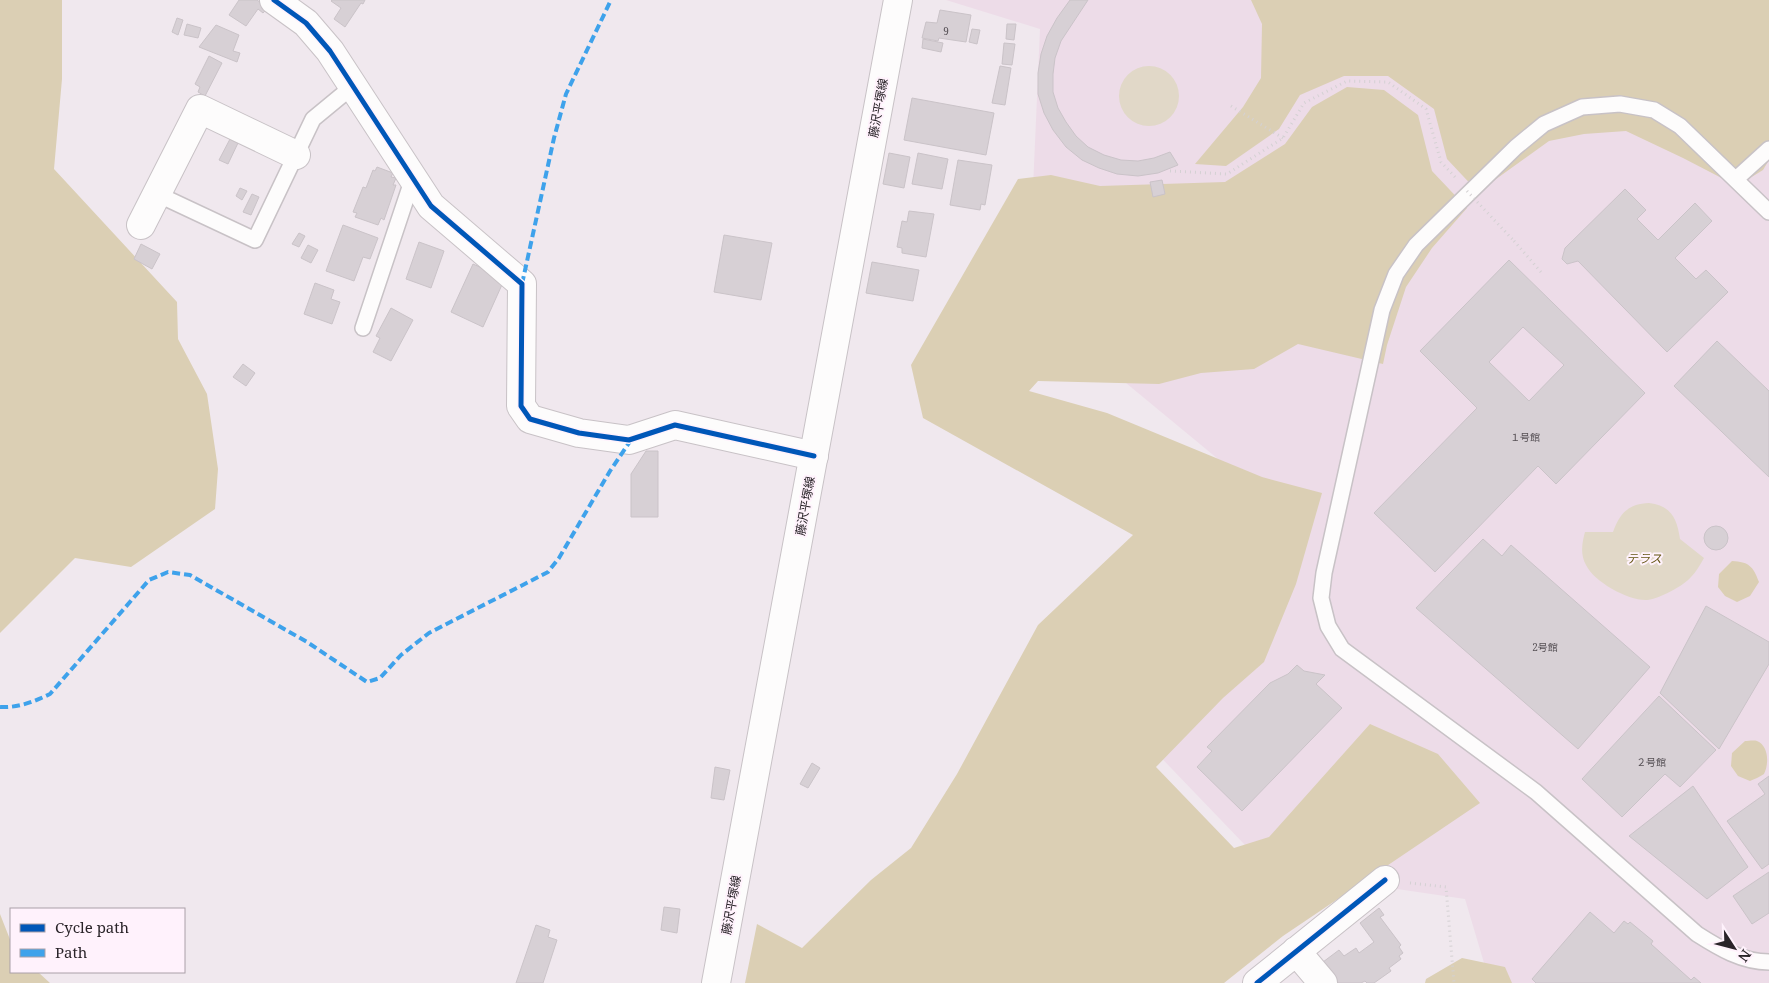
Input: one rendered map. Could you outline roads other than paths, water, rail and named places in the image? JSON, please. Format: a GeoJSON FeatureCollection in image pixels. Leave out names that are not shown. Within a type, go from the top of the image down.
{"type":"FeatureCollection","features":[{"type":"Feature","properties":{"kind":"street"},"geometry":{"type":"LineString","coordinates":[[274,0],[306,23],[330,51],[431,206],[522,284],[521,406],[530,419],[579,433],[629,440],[674,425],[814,456]]}},
{"type":"Feature","properties":{"kind":"street","name":"藤沢平塚線"},"geometry":{"type":"LineString","coordinates":[[716,983],[898,0]]}},
{"type":"Feature","properties":{"kind":"street"},"geometry":{"type":"LineString","coordinates":[[142,225],[200,109],[296,156]]}},
{"type":"Feature","properties":{"kind":"street"},"geometry":{"type":"LineString","coordinates":[[1256,983],[1385,880]]}},
{"type":"Feature","properties":{"kind":"street"},"geometry":{"type":"LineString","coordinates":[[1296,951],[1323,983]]}},
{"type":"Feature","properties":{"kind":"lane"},"geometry":{"type":"LineString","coordinates":[[157,194],[255,240],[313,119],[353,86]]}},
{"type":"Feature","properties":{"kind":"lane"},"geometry":{"type":"LineString","coordinates":[[1769,212],[1680,126],[1654,110],[1620,104],[1582,107],[1544,124],[1516,147],[1416,246],[1396,274],[1382,310],[1324,573],[1321,598],[1328,626],[1342,649],[1536,792],[1697,934],[1725,951],[1758,962],[1769,962]]}},
{"type":"Feature","properties":{"kind":"lane"},"geometry":{"type":"LineString","coordinates":[[1736,179],[1769,149]]}},
{"type":"Feature","properties":{"kind":"lane"},"geometry":{"type":"LineString","coordinates":[[363,328],[413,178]]}},
{"type":"Feature","properties":{"kind":"park label","name":"テラス"},"geometry":{"type":"Point","coordinates":[1644,558]}}]}
